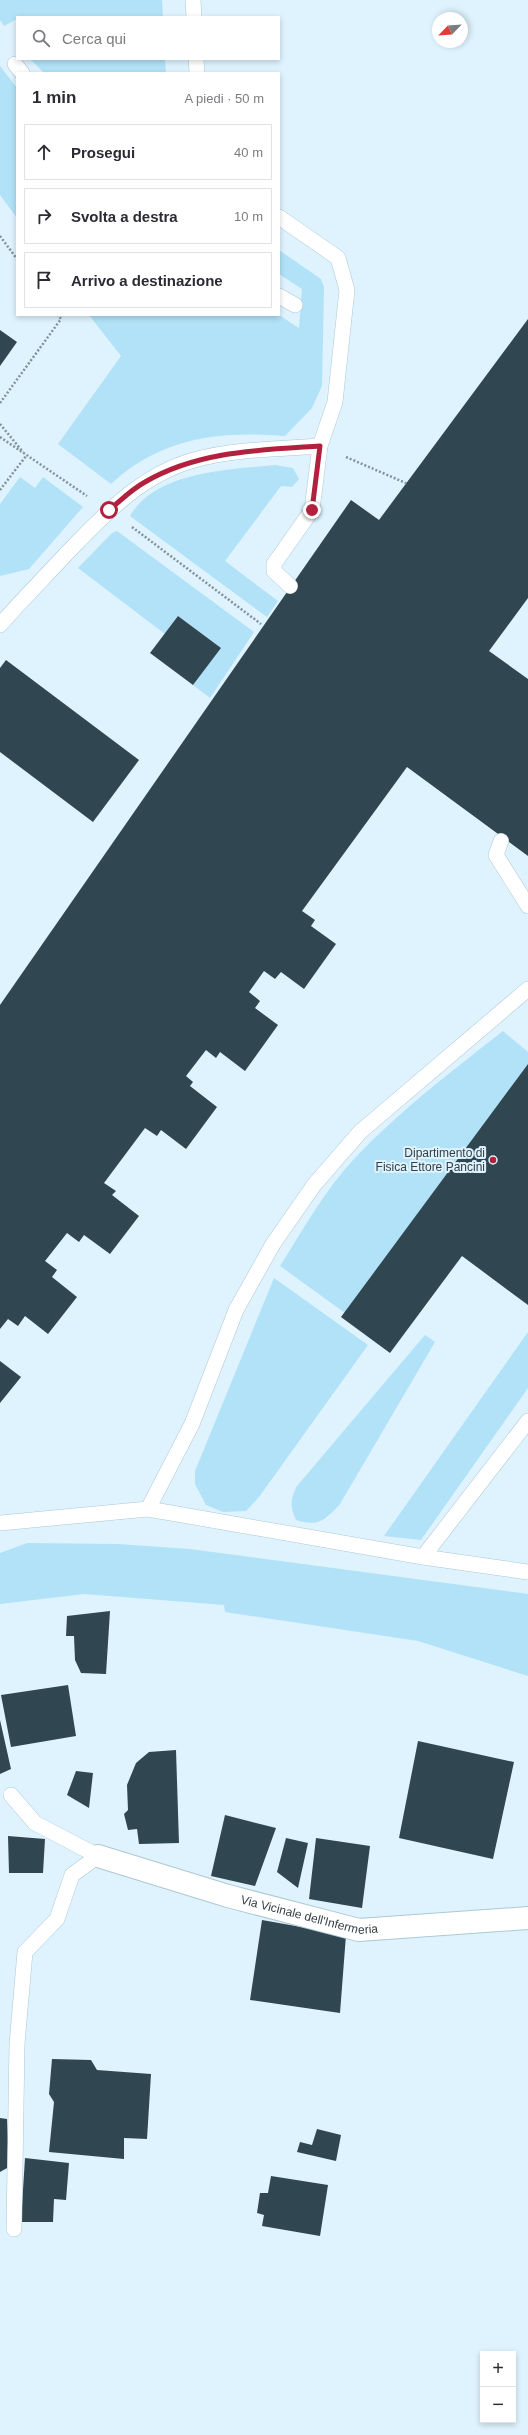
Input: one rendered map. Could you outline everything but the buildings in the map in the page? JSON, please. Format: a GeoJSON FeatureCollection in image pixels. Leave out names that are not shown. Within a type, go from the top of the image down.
{"type":"FeatureCollection","features":[{"type":"Feature","properties":{"kind":"street","name":"Via Vicinale dell'Infermeria"},"geometry":{"type":"LineString","coordinates":[[98,1856],[228,1896],[359,1930],[528,1918]]}},
{"type":"Feature","properties":{"kind":"lane"},"geometry":{"type":"LineString","coordinates":[[193,0],[194,16]]}},
{"type":"Feature","properties":{"kind":"lane"},"geometry":{"type":"LineString","coordinates":[[196,60],[196,72]]}},
{"type":"Feature","properties":{"kind":"lane"},"geometry":{"type":"LineString","coordinates":[[280,218],[338,258],[345,276],[347,290],[335,402],[320,446],[312,510],[274,564],[274,572],[290,586]]}},
{"type":"Feature","properties":{"kind":"lane"},"geometry":{"type":"LineString","coordinates":[[280,297],[295,305]]}},
{"type":"Feature","properties":{"kind":"lane"},"geometry":{"type":"LineString","coordinates":[[0,625],[34,587],[109,510],[144,482],[193,460],[246,451],[320,446]]}},
{"type":"Feature","properties":{"kind":"lane"},"geometry":{"type":"LineString","coordinates":[[500,840],[496,855],[528,906]]}},
{"type":"Feature","properties":{"kind":"lane"},"geometry":{"type":"LineString","coordinates":[[148,1509],[192,1424],[236,1310],[273,1244],[314,1185],[360,1132],[528,989]]}},
{"type":"Feature","properties":{"kind":"lane"},"geometry":{"type":"LineString","coordinates":[[423,1557],[528,1421]]}},
{"type":"Feature","properties":{"kind":"lane"},"geometry":{"type":"LineString","coordinates":[[0,1523],[148,1509],[423,1557],[528,1572]]}},
{"type":"Feature","properties":{"kind":"lane"},"geometry":{"type":"LineString","coordinates":[[11,1794],[35,1823],[98,1856],[72,1875],[57,1919],[25,1952],[17,2044],[14,2229]]}},
{"type":"Feature","properties":{"kind":"path"},"geometry":{"type":"LineString","coordinates":[[0,236],[16,258]]}},
{"type":"Feature","properties":{"kind":"path"},"geometry":{"type":"LineString","coordinates":[[0,403],[61,319],[59,316]]}},
{"type":"Feature","properties":{"kind":"path"},"geometry":{"type":"LineString","coordinates":[[0,424],[26,456],[0,490]]}},
{"type":"Feature","properties":{"kind":"path"},"geometry":{"type":"LineString","coordinates":[[320,446],[408,484]]}},
{"type":"Feature","properties":{"kind":"shaded area"},"geometry":{"type":"Polygon","coordinates":[[[0,0],[162,0],[163,16],[16,16],[16,20],[4,26],[0,20],[0,0]]]}},
{"type":"Feature","properties":{"kind":"shaded area"},"geometry":{"type":"Polygon","coordinates":[[[31,60],[165,60],[166,72],[43,72],[31,60]]]}},
{"type":"Feature","properties":{"kind":"shaded area"},"geometry":{"type":"Polygon","coordinates":[[[0,66],[16,87],[16,217],[0,195],[0,66]]]}},
{"type":"Feature","properties":{"kind":"shaded area"},"geometry":{"type":"Polygon","coordinates":[[[280,251],[321,279],[324,287],[322,386],[312,408],[285,436],[237,435],[192,440],[150,456],[130,468],[111,484],[58,444],[121,356],[90,316],[280,316],[299,328],[302,289],[280,275],[280,251]]]}},
{"type":"Feature","properties":{"kind":"shaded area"},"geometry":{"type":"Polygon","coordinates":[[[275,465],[293,468],[299,479],[292,487],[281,486],[225,561],[278,601],[267,617],[130,516],[142,501],[157,490],[175,481],[216,471],[275,465]]]}},
{"type":"Feature","properties":{"kind":"shaded area"},"geometry":{"type":"Polygon","coordinates":[[[20,477],[35,488],[43,477],[83,507],[29,569],[0,576],[0,504],[20,477]]]}},
{"type":"Feature","properties":{"kind":"shaded area"},"geometry":{"type":"Polygon","coordinates":[[[117,531],[254,632],[210,698],[193,685],[221,648],[178,616],[165,634],[78,568],[112,533],[117,531]]]}},
{"type":"Feature","properties":{"kind":"shaded area"},"geometry":{"type":"Polygon","coordinates":[[[503,1031],[528,1052],[528,1064],[345,1313],[280,1266],[323,1197],[343,1171],[371,1141],[445,1076],[503,1031]]]}},
{"type":"Feature","properties":{"kind":"shaded area"},"geometry":{"type":"Polygon","coordinates":[[[274,1278],[368,1345],[259,1497],[246,1511],[223,1512],[206,1505],[195,1484],[195,1471],[274,1278]]]}},
{"type":"Feature","properties":{"kind":"shaded area"},"geometry":{"type":"Polygon","coordinates":[[[528,1332],[528,1388],[421,1540],[384,1536],[528,1332]]]}},
{"type":"Feature","properties":{"kind":"shaded area"},"geometry":{"type":"Polygon","coordinates":[[[425,1335],[435,1342],[340,1504],[321,1521],[310,1523],[296,1520],[292,1503],[293,1495],[297,1486],[425,1335]]]}},
{"type":"Feature","properties":{"kind":"shaded area"},"geometry":{"type":"Polygon","coordinates":[[[27,1543],[118,1544],[190,1549],[528,1594],[528,1676],[418,1641],[225,1612],[224,1605],[84,1594],[0,1604],[0,1553],[27,1543]]]}},
{"type":"Feature","properties":{"kind":"place","name":"Dipartimento di Fisica Ettore Pancini"},"geometry":{"type":"Point","coordinates":[493,1160]}},
{"type":"Feature","properties":{"kind":"route"},"geometry":{"type":"LineString","coordinates":[[109,510],[144,482],[193,460],[246,451],[320,446],[312,510]]}}]}
